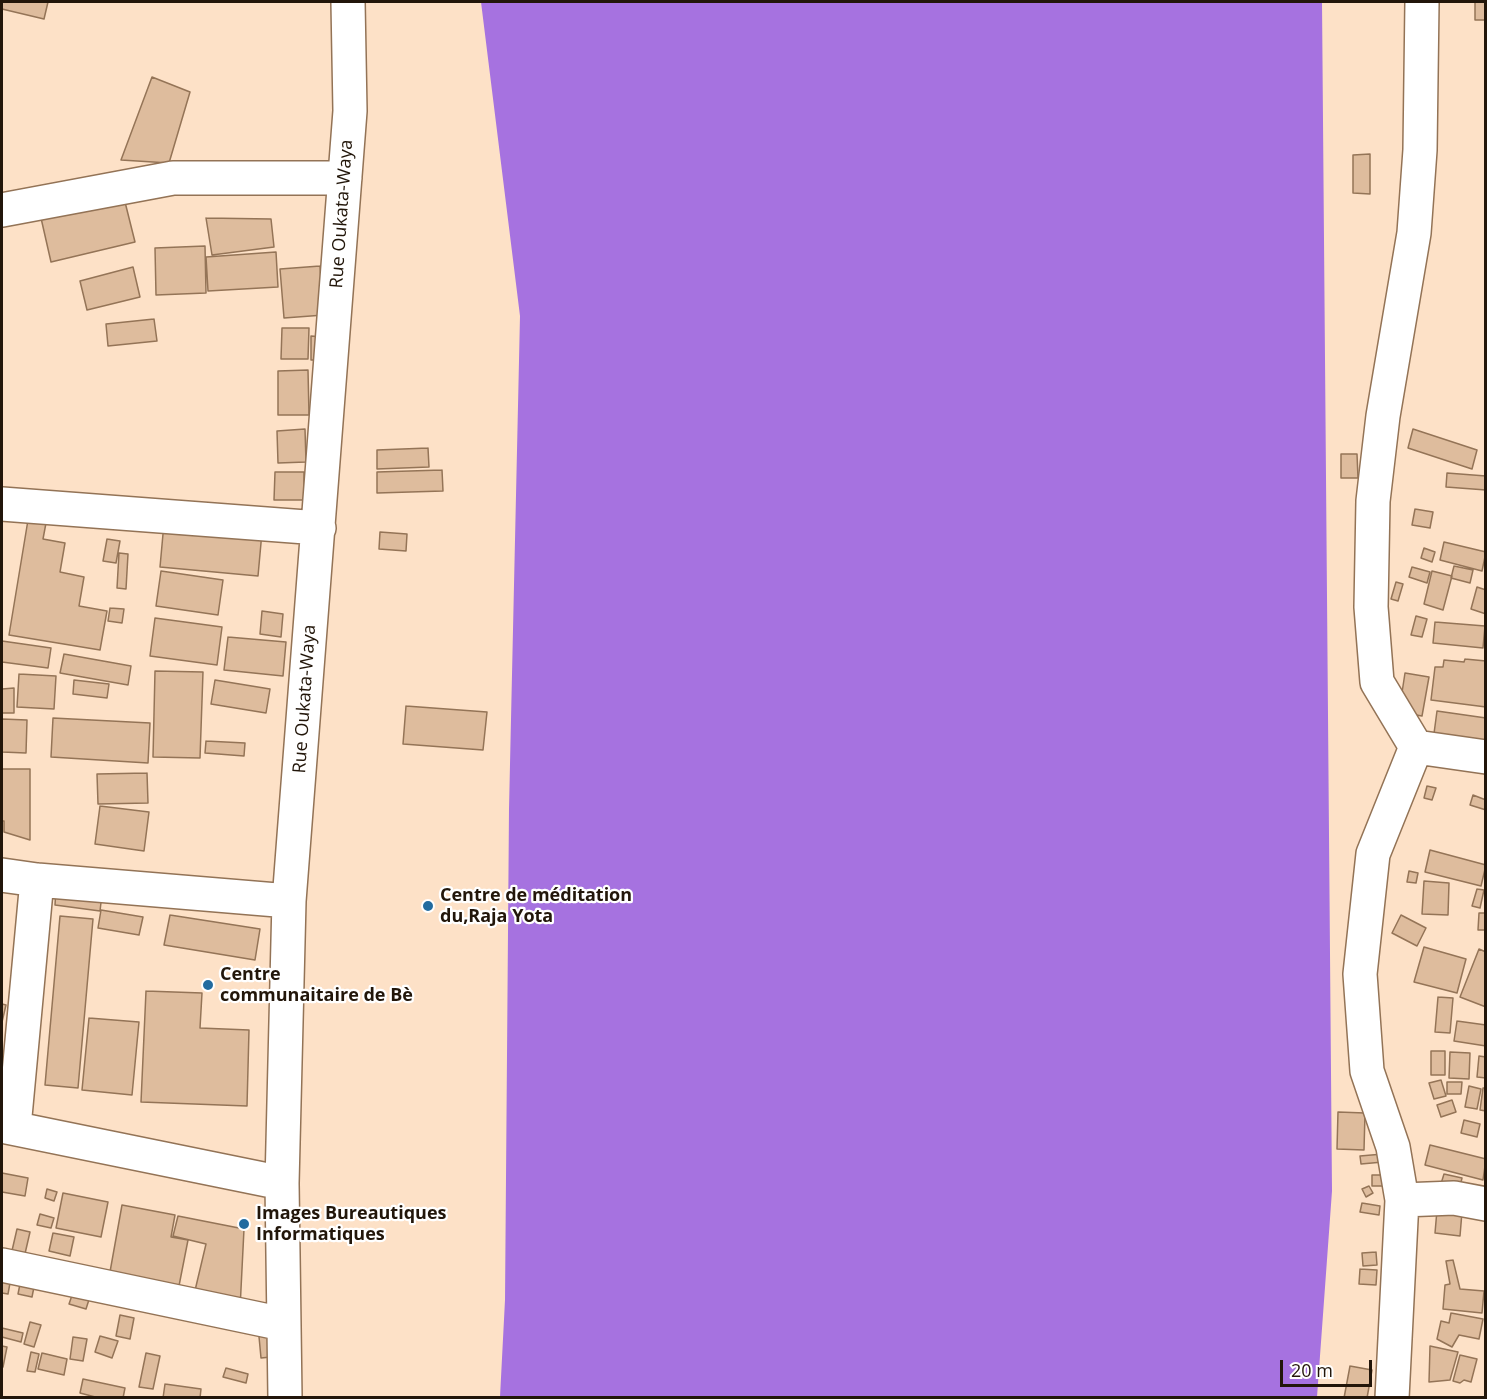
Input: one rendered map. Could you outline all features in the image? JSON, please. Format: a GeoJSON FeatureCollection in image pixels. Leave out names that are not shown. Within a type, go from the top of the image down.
{"type":"FeatureCollection","features":[{"type":"Feature","properties":{"kind":"street","name":"Rue Oukata-Waya"},"geometry":{"type":"LineString","coordinates":[[285,1398],[282,1183],[289,901],[350,111],[348,2]]}},
{"type":"Feature","properties":{"kind":"street"},"geometry":{"type":"LineString","coordinates":[[1416,747],[1377,682],[1371,608],[1374,490],[1383,416],[1414,232],[1420,150],[1422,2]]}},
{"type":"Feature","properties":{"kind":"street"},"geometry":{"type":"LineString","coordinates":[[2,210],[173,178],[345,178]]}},
{"type":"Feature","properties":{"kind":"street"},"geometry":{"type":"LineString","coordinates":[[2,504],[319,528]]}},
{"type":"Feature","properties":{"kind":"street"},"geometry":{"type":"LineString","coordinates":[[1416,747],[1485,756]]}},
{"type":"Feature","properties":{"kind":"street"},"geometry":{"type":"LineString","coordinates":[[1392,1398],[1402,1200],[1393,1147],[1367,1071],[1360,974],[1373,854],[1416,747]]}},
{"type":"Feature","properties":{"kind":"street"},"geometry":{"type":"LineString","coordinates":[[2,875],[37,880],[289,901]]}},
{"type":"Feature","properties":{"kind":"street"},"geometry":{"type":"LineString","coordinates":[[37,880],[8,1126],[282,1183]]}},
{"type":"Feature","properties":{"kind":"street"},"geometry":{"type":"LineString","coordinates":[[1402,1200],[1454,1198],[1485,1204]]}},
{"type":"Feature","properties":{"kind":"street"},"geometry":{"type":"LineString","coordinates":[[2,1265],[283,1324]]}},
{"type":"Feature","properties":{"kind":"shaded area"},"geometry":{"type":"Polygon","coordinates":[[[481,2],[1322,2],[1332,1191],[1317,1397],[500,1397],[505,1300],[509,809],[520,316],[481,2]]]}},
{"type":"Feature","properties":{"kind":"building"},"geometry":{"type":"Polygon","coordinates":[[[2,2],[48,2],[44,19],[2,9],[2,2]]]}},
{"type":"Feature","properties":{"kind":"building"},"geometry":{"type":"Polygon","coordinates":[[[1475,2],[1486,2],[1486,20],[1475,20],[1475,2]]]}},
{"type":"Feature","properties":{"kind":"building"},"geometry":{"type":"Polygon","coordinates":[[[152,77],[190,92],[169,163],[121,160],[152,77]]]}},
{"type":"Feature","properties":{"kind":"building"},"geometry":{"type":"Polygon","coordinates":[[[1370,154],[1370,194],[1353,193],[1353,155],[1370,154]]]}},
{"type":"Feature","properties":{"kind":"building"},"geometry":{"type":"Polygon","coordinates":[[[124,198],[135,242],[51,262],[41,218],[124,198]]]}},
{"type":"Feature","properties":{"kind":"building"},"geometry":{"type":"Polygon","coordinates":[[[206,218],[271,219],[274,247],[212,255],[206,218]]]}},
{"type":"Feature","properties":{"kind":"building"},"geometry":{"type":"Polygon","coordinates":[[[205,246],[206,293],[156,295],[155,248],[205,246]]]}},
{"type":"Feature","properties":{"kind":"building"},"geometry":{"type":"Polygon","coordinates":[[[276,252],[278,287],[208,291],[206,257],[276,252]]]}},
{"type":"Feature","properties":{"kind":"building"},"geometry":{"type":"Polygon","coordinates":[[[320,266],[324,315],[284,318],[280,269],[320,266]]]}},
{"type":"Feature","properties":{"kind":"building"},"geometry":{"type":"Polygon","coordinates":[[[133,267],[140,297],[87,310],[80,281],[133,267]]]}},
{"type":"Feature","properties":{"kind":"building"},"geometry":{"type":"Polygon","coordinates":[[[154,319],[157,341],[108,346],[106,324],[154,319]]]}},
{"type":"Feature","properties":{"kind":"building"},"geometry":{"type":"Polygon","coordinates":[[[282,328],[309,328],[308,359],[281,359],[282,328]]]}},
{"type":"Feature","properties":{"kind":"building"},"geometry":{"type":"Polygon","coordinates":[[[311,336],[323,337],[323,360],[311,360],[311,336]]]}},
{"type":"Feature","properties":{"kind":"building"},"geometry":{"type":"Polygon","coordinates":[[[308,370],[309,415],[278,415],[278,371],[308,370]]]}},
{"type":"Feature","properties":{"kind":"building"},"geometry":{"type":"Polygon","coordinates":[[[305,429],[306,462],[278,463],[277,431],[305,429]]]}},
{"type":"Feature","properties":{"kind":"building"},"geometry":{"type":"Polygon","coordinates":[[[1413,429],[1477,450],[1472,469],[1408,448],[1413,429]]]}},
{"type":"Feature","properties":{"kind":"building"},"geometry":{"type":"Polygon","coordinates":[[[428,448],[429,467],[377,469],[377,450],[428,448]]]}},
{"type":"Feature","properties":{"kind":"building"},"geometry":{"type":"Polygon","coordinates":[[[1341,454],[1357,454],[1358,478],[1341,478],[1341,454]]]}},
{"type":"Feature","properties":{"kind":"building"},"geometry":{"type":"Polygon","coordinates":[[[442,470],[443,491],[377,493],[377,472],[442,470]]]}},
{"type":"Feature","properties":{"kind":"building"},"geometry":{"type":"Polygon","coordinates":[[[275,472],[304,472],[304,500],[274,500],[275,472]]]}},
{"type":"Feature","properties":{"kind":"building"},"geometry":{"type":"Polygon","coordinates":[[[1447,473],[1486,476],[1486,490],[1446,487],[1447,473]]]}},
{"type":"Feature","properties":{"kind":"building"},"geometry":{"type":"Polygon","coordinates":[[[1415,509],[1433,512],[1430,528],[1412,525],[1415,509]]]}},
{"type":"Feature","properties":{"kind":"building"},"geometry":{"type":"Polygon","coordinates":[[[28,520],[46,523],[43,539],[65,543],[60,572],[84,577],[79,606],[107,611],[100,650],[9,635],[28,520]]]}},
{"type":"Feature","properties":{"kind":"building"},"geometry":{"type":"Polygon","coordinates":[[[164,523],[262,532],[258,576],[160,567],[164,523]]]}},
{"type":"Feature","properties":{"kind":"building"},"geometry":{"type":"Polygon","coordinates":[[[380,532],[407,534],[406,551],[379,549],[380,532]]]}},
{"type":"Feature","properties":{"kind":"building"},"geometry":{"type":"Polygon","coordinates":[[[107,539],[120,541],[116,563],[103,561],[107,539]]]}},
{"type":"Feature","properties":{"kind":"building"},"geometry":{"type":"Polygon","coordinates":[[[1444,542],[1486,552],[1482,571],[1440,560],[1444,542]]]}},
{"type":"Feature","properties":{"kind":"building"},"geometry":{"type":"Polygon","coordinates":[[[1424,548],[1435,552],[1432,562],[1421,558],[1424,548]]]}},
{"type":"Feature","properties":{"kind":"building"},"geometry":{"type":"Polygon","coordinates":[[[119,553],[128,554],[126,589],[117,588],[119,553]]]}},
{"type":"Feature","properties":{"kind":"building"},"geometry":{"type":"Polygon","coordinates":[[[1454,566],[1473,570],[1470,583],[1451,578],[1454,566]]]}},
{"type":"Feature","properties":{"kind":"building"},"geometry":{"type":"Polygon","coordinates":[[[1412,567],[1430,572],[1427,583],[1409,577],[1412,567]]]}},
{"type":"Feature","properties":{"kind":"building"},"geometry":{"type":"Polygon","coordinates":[[[161,571],[223,580],[218,615],[156,606],[161,571]]]}},
{"type":"Feature","properties":{"kind":"building"},"geometry":{"type":"Polygon","coordinates":[[[1432,571],[1452,576],[1443,610],[1424,604],[1432,571]]]}},
{"type":"Feature","properties":{"kind":"building"},"geometry":{"type":"Polygon","coordinates":[[[1396,582],[1403,584],[1398,601],[1391,599],[1396,582]]]}},
{"type":"Feature","properties":{"kind":"building"},"geometry":{"type":"Polygon","coordinates":[[[1477,587],[1486,590],[1486,614],[1471,609],[1477,587]]]}},
{"type":"Feature","properties":{"kind":"building"},"geometry":{"type":"Polygon","coordinates":[[[110,608],[124,609],[122,623],[108,621],[110,608]]]}},
{"type":"Feature","properties":{"kind":"building"},"geometry":{"type":"Polygon","coordinates":[[[262,611],[283,614],[281,637],[260,634],[262,611]]]}},
{"type":"Feature","properties":{"kind":"building"},"geometry":{"type":"Polygon","coordinates":[[[1416,616],[1427,619],[1422,637],[1411,635],[1416,616]]]}},
{"type":"Feature","properties":{"kind":"building"},"geometry":{"type":"Polygon","coordinates":[[[155,618],[222,627],[217,665],[150,656],[155,618]]]}},
{"type":"Feature","properties":{"kind":"building"},"geometry":{"type":"Polygon","coordinates":[[[1435,622],[1485,626],[1483,648],[1433,643],[1435,622]]]}},
{"type":"Feature","properties":{"kind":"building"},"geometry":{"type":"Polygon","coordinates":[[[228,637],[286,642],[283,676],[224,670],[228,637]]]}},
{"type":"Feature","properties":{"kind":"building"},"geometry":{"type":"Polygon","coordinates":[[[2,641],[51,648],[48,668],[2,662],[2,641]]]}},
{"type":"Feature","properties":{"kind":"building"},"geometry":{"type":"Polygon","coordinates":[[[64,654],[131,666],[128,685],[60,673],[64,654]]]}},
{"type":"Feature","properties":{"kind":"building"},"geometry":{"type":"Polygon","coordinates":[[[1465,659],[1486,661],[1486,707],[1431,700],[1435,667],[1443,667],[1444,660],[1464,662],[1465,659]]]}},
{"type":"Feature","properties":{"kind":"building"},"geometry":{"type":"Polygon","coordinates":[[[155,671],[203,672],[200,758],[153,757],[155,671]]]}},
{"type":"Feature","properties":{"kind":"building"},"geometry":{"type":"Polygon","coordinates":[[[1405,673],[1429,677],[1422,716],[1399,712],[1405,673]]]}},
{"type":"Feature","properties":{"kind":"building"},"geometry":{"type":"Polygon","coordinates":[[[19,674],[56,676],[54,709],[17,707],[19,674]]]}},
{"type":"Feature","properties":{"kind":"building"},"geometry":{"type":"Polygon","coordinates":[[[74,680],[109,684],[107,698],[73,694],[74,680]]]}},
{"type":"Feature","properties":{"kind":"building"},"geometry":{"type":"Polygon","coordinates":[[[215,680],[270,689],[266,713],[211,704],[215,680]]]}},
{"type":"Feature","properties":{"kind":"building"},"geometry":{"type":"Polygon","coordinates":[[[14,688],[14,713],[2,713],[2,689],[14,688]]]}},
{"type":"Feature","properties":{"kind":"building"},"geometry":{"type":"Polygon","coordinates":[[[406,706],[487,712],[483,750],[403,744],[406,706]]]}},
{"type":"Feature","properties":{"kind":"building"},"geometry":{"type":"Polygon","coordinates":[[[1437,711],[1486,718],[1486,749],[1433,741],[1437,711]]]}},
{"type":"Feature","properties":{"kind":"building"},"geometry":{"type":"Polygon","coordinates":[[[53,718],[150,723],[148,763],[51,757],[53,718]]]}},
{"type":"Feature","properties":{"kind":"building"},"geometry":{"type":"Polygon","coordinates":[[[2,719],[27,720],[26,753],[2,752],[2,719]]]}},
{"type":"Feature","properties":{"kind":"building"},"geometry":{"type":"Polygon","coordinates":[[[206,741],[245,743],[244,756],[205,753],[206,741]]]}},
{"type":"Feature","properties":{"kind":"building"},"geometry":{"type":"Polygon","coordinates":[[[2,769],[30,769],[30,840],[4,832],[2,769]]]}},
{"type":"Feature","properties":{"kind":"building"},"geometry":{"type":"Polygon","coordinates":[[[147,773],[148,803],[98,804],[97,774],[147,773]]]}},
{"type":"Feature","properties":{"kind":"building"},"geometry":{"type":"Polygon","coordinates":[[[1427,786],[1436,788],[1432,800],[1424,798],[1427,786]]]}},
{"type":"Feature","properties":{"kind":"building"},"geometry":{"type":"Polygon","coordinates":[[[1473,795],[1486,800],[1486,810],[1470,805],[1473,795]]]}},
{"type":"Feature","properties":{"kind":"building"},"geometry":{"type":"Polygon","coordinates":[[[100,806],[149,812],[144,851],[95,844],[100,806]]]}},
{"type":"Feature","properties":{"kind":"building"},"geometry":{"type":"Polygon","coordinates":[[[1430,850],[1486,865],[1481,886],[1425,872],[1430,850]]]}},
{"type":"Feature","properties":{"kind":"building"},"geometry":{"type":"Polygon","coordinates":[[[1409,871],[1418,873],[1416,883],[1407,882],[1409,871]]]}},
{"type":"Feature","properties":{"kind":"building"},"geometry":{"type":"Polygon","coordinates":[[[1424,881],[1449,883],[1448,915],[1422,914],[1424,881]]]}},
{"type":"Feature","properties":{"kind":"building"},"geometry":{"type":"Polygon","coordinates":[[[56,888],[102,894],[100,911],[55,905],[56,888]]]}},
{"type":"Feature","properties":{"kind":"building"},"geometry":{"type":"Polygon","coordinates":[[[1477,889],[1484,890],[1480,908],[1472,906],[1477,889]]]}},
{"type":"Feature","properties":{"kind":"building"},"geometry":{"type":"Polygon","coordinates":[[[101,910],[143,917],[139,935],[98,928],[101,910]]]}},
{"type":"Feature","properties":{"kind":"building"},"geometry":{"type":"Polygon","coordinates":[[[1479,913],[1486,913],[1486,930],[1478,930],[1479,913]]]}},
{"type":"Feature","properties":{"kind":"building"},"geometry":{"type":"Polygon","coordinates":[[[170,915],[260,929],[255,960],[164,945],[170,915]]]}},
{"type":"Feature","properties":{"kind":"building"},"geometry":{"type":"Polygon","coordinates":[[[1401,915],[1426,928],[1417,946],[1392,933],[1401,915]]]}},
{"type":"Feature","properties":{"kind":"building"},"geometry":{"type":"Polygon","coordinates":[[[60,916],[93,919],[78,1088],[45,1085],[60,916]]]}},
{"type":"Feature","properties":{"kind":"building"},"geometry":{"type":"Polygon","coordinates":[[[1424,947],[1466,959],[1457,993],[1414,982],[1424,947]]]}},
{"type":"Feature","properties":{"kind":"building"},"geometry":{"type":"Polygon","coordinates":[[[1479,949],[1486,952],[1486,1007],[1460,997],[1479,949]]]}},
{"type":"Feature","properties":{"kind":"building"},"geometry":{"type":"Polygon","coordinates":[[[146,991],[202,993],[200,1028],[249,1030],[247,1106],[141,1102],[146,991]]]}},
{"type":"Feature","properties":{"kind":"building"},"geometry":{"type":"Polygon","coordinates":[[[1438,997],[1453,998],[1450,1033],[1435,1032],[1438,997]]]}},
{"type":"Feature","properties":{"kind":"building"},"geometry":{"type":"Polygon","coordinates":[[[2,1004],[6,1005],[2,1022],[2,1004]]]}},
{"type":"Feature","properties":{"kind":"building"},"geometry":{"type":"Polygon","coordinates":[[[89,1018],[139,1022],[132,1095],[82,1090],[89,1018]]]}},
{"type":"Feature","properties":{"kind":"building"},"geometry":{"type":"Polygon","coordinates":[[[1457,1021],[1486,1025],[1486,1046],[1454,1041],[1457,1021]]]}},
{"type":"Feature","properties":{"kind":"building"},"geometry":{"type":"Polygon","coordinates":[[[1431,1051],[1445,1051],[1445,1075],[1431,1075],[1431,1051]]]}},
{"type":"Feature","properties":{"kind":"building"},"geometry":{"type":"Polygon","coordinates":[[[1450,1052],[1470,1053],[1469,1079],[1449,1078],[1450,1052]]]}},
{"type":"Feature","properties":{"kind":"building"},"geometry":{"type":"Polygon","coordinates":[[[1479,1056],[1486,1057],[1486,1078],[1477,1077],[1479,1056]]]}},
{"type":"Feature","properties":{"kind":"building"},"geometry":{"type":"Polygon","coordinates":[[[1441,1080],[1446,1096],[1434,1099],[1429,1083],[1441,1080]]]}},
{"type":"Feature","properties":{"kind":"building"},"geometry":{"type":"Polygon","coordinates":[[[1447,1082],[1462,1082],[1461,1094],[1447,1094],[1447,1082]]]}},
{"type":"Feature","properties":{"kind":"building"},"geometry":{"type":"Polygon","coordinates":[[[1469,1086],[1481,1089],[1477,1109],[1465,1107],[1469,1086]]]}},
{"type":"Feature","properties":{"kind":"building"},"geometry":{"type":"Polygon","coordinates":[[[1483,1088],[1486,1088],[1486,1111],[1480,1110],[1483,1088]]]}},
{"type":"Feature","properties":{"kind":"building"},"geometry":{"type":"Polygon","coordinates":[[[1452,1100],[1456,1112],[1441,1117],[1437,1105],[1452,1100]]]}},
{"type":"Feature","properties":{"kind":"building"},"geometry":{"type":"Polygon","coordinates":[[[1338,1112],[1365,1113],[1364,1150],[1337,1149],[1338,1112]]]}},
{"type":"Feature","properties":{"kind":"building"},"geometry":{"type":"Polygon","coordinates":[[[1464,1120],[1480,1124],[1477,1137],[1461,1133],[1464,1120]]]}},
{"type":"Feature","properties":{"kind":"building"},"geometry":{"type":"Polygon","coordinates":[[[1430,1145],[1486,1159],[1483,1180],[1425,1165],[1430,1145]]]}},
{"type":"Feature","properties":{"kind":"building"},"geometry":{"type":"Polygon","coordinates":[[[1383,1154],[1383,1162],[1361,1164],[1360,1156],[1383,1154]]]}},
{"type":"Feature","properties":{"kind":"building"},"geometry":{"type":"Polygon","coordinates":[[[2,1173],[28,1178],[25,1196],[2,1192],[2,1173]]]}},
{"type":"Feature","properties":{"kind":"building"},"geometry":{"type":"Polygon","coordinates":[[[1444,1174],[1462,1178],[1459,1191],[1440,1187],[1444,1174]]]}},
{"type":"Feature","properties":{"kind":"building"},"geometry":{"type":"Polygon","coordinates":[[[1372,1175],[1386,1175],[1386,1186],[1372,1186],[1372,1175]]]}},
{"type":"Feature","properties":{"kind":"building"},"geometry":{"type":"Polygon","coordinates":[[[1369,1186],[1373,1193],[1366,1197],[1362,1189],[1369,1186]]]}},
{"type":"Feature","properties":{"kind":"building"},"geometry":{"type":"Polygon","coordinates":[[[47,1189],[57,1192],[54,1201],[45,1198],[47,1189]]]}},
{"type":"Feature","properties":{"kind":"building"},"geometry":{"type":"Polygon","coordinates":[[[63,1193],[108,1202],[101,1237],[56,1228],[63,1193]]]}},
{"type":"Feature","properties":{"kind":"building"},"geometry":{"type":"Polygon","coordinates":[[[1362,1203],[1380,1206],[1379,1215],[1360,1212],[1362,1203]]]}},
{"type":"Feature","properties":{"kind":"building"},"geometry":{"type":"Polygon","coordinates":[[[122,1205],[175,1215],[171,1237],[188,1240],[177,1296],[108,1283],[122,1205]]]}},
{"type":"Feature","properties":{"kind":"building"},"geometry":{"type":"Polygon","coordinates":[[[1437,1210],[1462,1212],[1460,1236],[1435,1233],[1437,1210]]]}},
{"type":"Feature","properties":{"kind":"building"},"geometry":{"type":"Polygon","coordinates":[[[40,1214],[54,1218],[51,1228],[37,1225],[40,1214]]]}},
{"type":"Feature","properties":{"kind":"building"},"geometry":{"type":"Polygon","coordinates":[[[178,1216],[244,1229],[240,1309],[193,1299],[206,1244],[173,1236],[178,1216]]]}},
{"type":"Feature","properties":{"kind":"building"},"geometry":{"type":"Polygon","coordinates":[[[17,1229],[30,1232],[24,1258],[11,1255],[17,1229]]]}},
{"type":"Feature","properties":{"kind":"building"},"geometry":{"type":"Polygon","coordinates":[[[53,1233],[74,1237],[70,1256],[49,1251],[53,1233]]]}},
{"type":"Feature","properties":{"kind":"building"},"geometry":{"type":"Polygon","coordinates":[[[1376,1252],[1377,1265],[1363,1266],[1362,1253],[1376,1252]]]}},
{"type":"Feature","properties":{"kind":"building"},"geometry":{"type":"Polygon","coordinates":[[[1453,1260],[1460,1289],[1484,1291],[1482,1313],[1443,1309],[1445,1285],[1450,1284],[1446,1261],[1453,1260]]]}},
{"type":"Feature","properties":{"kind":"building"},"geometry":{"type":"Polygon","coordinates":[[[1360,1269],[1377,1270],[1376,1285],[1359,1284],[1360,1269]]]}},
{"type":"Feature","properties":{"kind":"building"},"geometry":{"type":"Polygon","coordinates":[[[2,1270],[12,1272],[8,1294],[2,1293],[2,1270]]]}},
{"type":"Feature","properties":{"kind":"building"},"geometry":{"type":"Polygon","coordinates":[[[22,1274],[36,1277],[32,1297],[18,1294],[22,1274]]]}},
{"type":"Feature","properties":{"kind":"building"},"geometry":{"type":"Polygon","coordinates":[[[77,1281],[93,1287],[86,1309],[69,1304],[77,1281]]]}},
{"type":"Feature","properties":{"kind":"building"},"geometry":{"type":"Polygon","coordinates":[[[1451,1313],[1483,1319],[1479,1339],[1459,1335],[1452,1347],[1437,1339],[1441,1321],[1449,1323],[1451,1313]]]}},
{"type":"Feature","properties":{"kind":"building"},"geometry":{"type":"Polygon","coordinates":[[[120,1315],[134,1318],[130,1339],[116,1336],[120,1315]]]}},
{"type":"Feature","properties":{"kind":"building"},"geometry":{"type":"Polygon","coordinates":[[[30,1322],[41,1325],[34,1347],[24,1344],[30,1322]]]}},
{"type":"Feature","properties":{"kind":"building"},"geometry":{"type":"Polygon","coordinates":[[[268,1325],[271,1357],[261,1358],[258,1326],[268,1325]]]}},
{"type":"Feature","properties":{"kind":"building"},"geometry":{"type":"Polygon","coordinates":[[[2,1328],[23,1333],[21,1342],[2,1337],[2,1328]]]}},
{"type":"Feature","properties":{"kind":"building"},"geometry":{"type":"Polygon","coordinates":[[[100,1336],[118,1341],[112,1358],[95,1352],[100,1336]]]}},
{"type":"Feature","properties":{"kind":"building"},"geometry":{"type":"Polygon","coordinates":[[[73,1337],[87,1339],[83,1361],[70,1359],[73,1337]]]}},
{"type":"Feature","properties":{"kind":"building"},"geometry":{"type":"Polygon","coordinates":[[[2,1346],[7,1347],[3,1367],[2,1367],[2,1346]]]}},
{"type":"Feature","properties":{"kind":"building"},"geometry":{"type":"Polygon","coordinates":[[[1430,1346],[1458,1352],[1450,1380],[1429,1382],[1430,1346]]]}},
{"type":"Feature","properties":{"kind":"building"},"geometry":{"type":"Polygon","coordinates":[[[31,1352],[39,1354],[35,1372],[27,1371],[31,1352]]]}},
{"type":"Feature","properties":{"kind":"building"},"geometry":{"type":"Polygon","coordinates":[[[42,1353],[67,1359],[64,1375],[38,1369],[42,1353]]]}},
{"type":"Feature","properties":{"kind":"building"},"geometry":{"type":"Polygon","coordinates":[[[146,1353],[160,1356],[153,1389],[139,1387],[146,1353]]]}},
{"type":"Feature","properties":{"kind":"building"},"geometry":{"type":"Polygon","coordinates":[[[1460,1355],[1477,1359],[1471,1382],[1453,1381],[1460,1355]]]}},
{"type":"Feature","properties":{"kind":"building"},"geometry":{"type":"Polygon","coordinates":[[[1350,1366],[1372,1370],[1367,1398],[1344,1398],[1350,1366]]]}},
{"type":"Feature","properties":{"kind":"building"},"geometry":{"type":"Polygon","coordinates":[[[226,1368],[248,1374],[246,1383],[223,1377],[226,1368]]]}},
{"type":"Feature","properties":{"kind":"building"},"geometry":{"type":"Polygon","coordinates":[[[83,1379],[125,1388],[123,1398],[99,1398],[80,1393],[83,1379]]]}},
{"type":"Feature","properties":{"kind":"building"},"geometry":{"type":"Polygon","coordinates":[[[165,1384],[201,1389],[200,1398],[163,1398],[165,1384]]]}},
{"type":"Feature","properties":{"kind":"place","name":"Centre de méditation du,Raja Yota"},"geometry":{"type":"Point","coordinates":[428,906]}},
{"type":"Feature","properties":{"kind":"place","name":"Centre communaitaire de Bè"},"geometry":{"type":"Point","coordinates":[208,985]}},
{"type":"Feature","properties":{"kind":"place","name":"Images Bureautiques Informatiques"},"geometry":{"type":"Point","coordinates":[244,1224]}}]}
